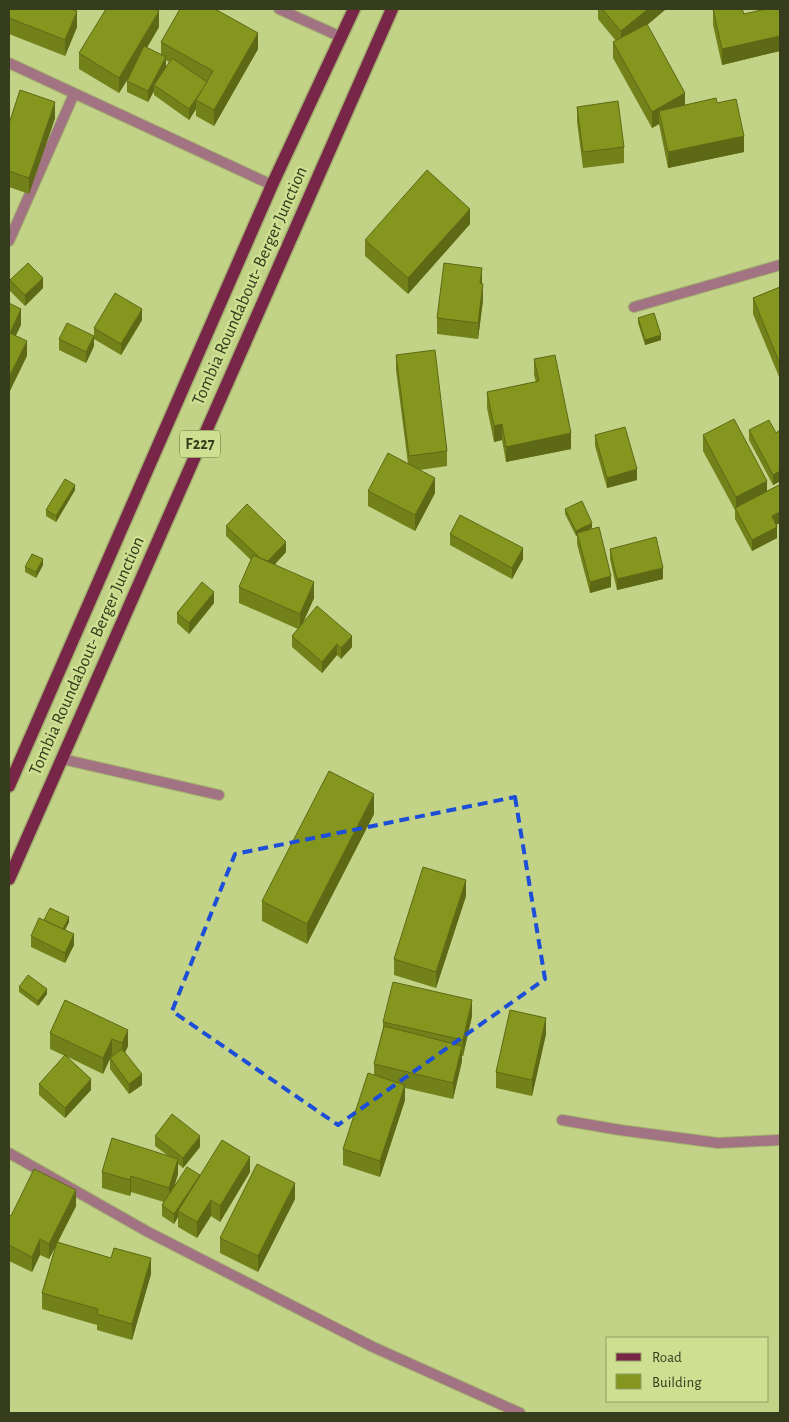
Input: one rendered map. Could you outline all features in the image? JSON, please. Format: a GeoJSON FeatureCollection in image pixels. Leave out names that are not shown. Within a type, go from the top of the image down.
{"type":"FeatureCollection","features":[{"type":"Feature","properties":{"kind":"main road","name":"Tombia Roundabout- Berger Junction"},"geometry":{"type":"LineString","coordinates":[[9,786],[272,185],[354,9]]}},
{"type":"Feature","properties":{"kind":"main road","name":"Tombia Roundabout- Berger Junction"},"geometry":{"type":"LineString","coordinates":[[9,879],[392,9]]}},
{"type":"Feature","properties":{"kind":"street"},"geometry":{"type":"LineString","coordinates":[[279,9],[341,37]]}},
{"type":"Feature","properties":{"kind":"street"},"geometry":{"type":"LineString","coordinates":[[9,63],[272,185]]}},
{"type":"Feature","properties":{"kind":"street"},"geometry":{"type":"LineString","coordinates":[[9,240],[74,94]]}},
{"type":"Feature","properties":{"kind":"street"},"geometry":{"type":"LineString","coordinates":[[634,307],[780,265]]}},
{"type":"Feature","properties":{"kind":"street"},"geometry":{"type":"LineString","coordinates":[[62,759],[219,795]]}},
{"type":"Feature","properties":{"kind":"street"},"geometry":{"type":"LineString","coordinates":[[562,1120],[718,1143],[780,1140]]}},
{"type":"Feature","properties":{"kind":"street"},"geometry":{"type":"LineString","coordinates":[[9,1153],[148,1232],[364,1343],[520,1413]]}},
{"type":"Feature","properties":{"kind":"highlighted area"},"geometry":{"type":"Polygon","coordinates":[[[515,797],[545,979],[338,1125],[172,1011],[235,854],[515,797]]]}},
{"type":"Feature","properties":{"kind":"building"},"geometry":{"type":"Polygon","coordinates":[[[9,9],[70,9],[77,11],[65,40],[9,18],[9,9]]]}},
{"type":"Feature","properties":{"kind":"building"},"geometry":{"type":"Polygon","coordinates":[[[106,9],[155,9],[159,11],[119,78],[79,53],[106,9]]]}},
{"type":"Feature","properties":{"kind":"building"},"geometry":{"type":"Polygon","coordinates":[[[180,9],[215,9],[258,33],[214,110],[196,100],[213,71],[161,42],[180,9]]]}},
{"type":"Feature","properties":{"kind":"building"},"geometry":{"type":"Polygon","coordinates":[[[602,9],[648,9],[621,31],[602,9]]]}},
{"type":"Feature","properties":{"kind":"building"},"geometry":{"type":"Polygon","coordinates":[[[713,9],[742,9],[744,14],[766,9],[780,9],[780,36],[722,49],[713,9]]]}},
{"type":"Feature","properties":{"kind":"building"},"geometry":{"type":"Polygon","coordinates":[[[647,24],[685,93],[652,112],[613,42],[647,24]]]}},
{"type":"Feature","properties":{"kind":"building"},"geometry":{"type":"Polygon","coordinates":[[[144,46],[166,57],[148,91],[127,81],[144,46]]]}},
{"type":"Feature","properties":{"kind":"building"},"geometry":{"type":"Polygon","coordinates":[[[172,58],[207,82],[189,109],[154,85],[172,58]]]}},
{"type":"Feature","properties":{"kind":"building"},"geometry":{"type":"Polygon","coordinates":[[[20,90],[55,102],[29,178],[9,171],[9,124],[20,90]]]}},
{"type":"Feature","properties":{"kind":"building"},"geometry":{"type":"Polygon","coordinates":[[[716,98],[717,103],[736,99],[744,136],[668,152],[659,111],[716,98]]]}},
{"type":"Feature","properties":{"kind":"building"},"geometry":{"type":"Polygon","coordinates":[[[618,101],[624,147],[583,152],[577,107],[618,101]]]}},
{"type":"Feature","properties":{"kind":"building"},"geometry":{"type":"Polygon","coordinates":[[[427,170],[470,209],[408,278],[365,240],[427,170]]]}},
{"type":"Feature","properties":{"kind":"building"},"geometry":{"type":"Polygon","coordinates":[[[28,263],[43,278],[25,295],[10,280],[28,263]]]}},
{"type":"Feature","properties":{"kind":"building"},"geometry":{"type":"Polygon","coordinates":[[[444,263],[482,268],[480,283],[483,284],[478,323],[437,318],[444,263]]]}},
{"type":"Feature","properties":{"kind":"building"},"geometry":{"type":"Polygon","coordinates":[[[780,287],[780,364],[753,298],[780,287]]]}},
{"type":"Feature","properties":{"kind":"building"},"geometry":{"type":"Polygon","coordinates":[[[115,293],[142,309],[121,344],[94,328],[115,293]]]}},
{"type":"Feature","properties":{"kind":"building"},"geometry":{"type":"Polygon","coordinates":[[[9,303],[21,309],[10,333],[27,341],[9,377],[9,303]]]}},
{"type":"Feature","properties":{"kind":"building"},"geometry":{"type":"Polygon","coordinates":[[[654,313],[661,335],[645,340],[638,318],[654,313]]]}},
{"type":"Feature","properties":{"kind":"building"},"geometry":{"type":"Polygon","coordinates":[[[67,323],[94,336],[86,352],[59,339],[67,323]]]}},
{"type":"Feature","properties":{"kind":"building"},"geometry":{"type":"Polygon","coordinates":[[[435,350],[447,451],[409,456],[396,355],[435,350]]]}},
{"type":"Feature","properties":{"kind":"building"},"geometry":{"type":"Polygon","coordinates":[[[555,355],[571,433],[506,447],[502,424],[494,426],[487,392],[539,381],[534,359],[555,355]]]}},
{"type":"Feature","properties":{"kind":"building"},"geometry":{"type":"Polygon","coordinates":[[[734,419],[767,481],[736,497],[703,435],[734,419]]]}},
{"type":"Feature","properties":{"kind":"building"},"geometry":{"type":"Polygon","coordinates":[[[769,420],[776,433],[780,430],[780,471],[773,475],[749,430],[769,420]]]}},
{"type":"Feature","properties":{"kind":"building"},"geometry":{"type":"Polygon","coordinates":[[[625,427],[637,469],[607,478],[595,435],[625,427]]]}},
{"type":"Feature","properties":{"kind":"building"},"geometry":{"type":"Polygon","coordinates":[[[388,453],[435,478],[415,515],[368,491],[388,453]]]}},
{"type":"Feature","properties":{"kind":"building"},"geometry":{"type":"Polygon","coordinates":[[[65,479],[75,485],[56,516],[46,510],[65,479]]]}},
{"type":"Feature","properties":{"kind":"building"},"geometry":{"type":"Polygon","coordinates":[[[779,485],[780,512],[772,516],[777,527],[752,540],[735,508],[779,485]]]}},
{"type":"Feature","properties":{"kind":"building"},"geometry":{"type":"Polygon","coordinates":[[[582,501],[592,523],[576,531],[565,509],[582,501]]]}},
{"type":"Feature","properties":{"kind":"building"},"geometry":{"type":"Polygon","coordinates":[[[247,504],[286,542],[268,561],[260,558],[226,526],[247,504]]]}},
{"type":"Feature","properties":{"kind":"building"},"geometry":{"type":"Polygon","coordinates":[[[460,515],[523,548],[512,568],[450,534],[460,515]]]}},
{"type":"Feature","properties":{"kind":"building"},"geometry":{"type":"Polygon","coordinates":[[[599,527],[611,576],[590,582],[577,533],[599,527]]]}},
{"type":"Feature","properties":{"kind":"building"},"geometry":{"type":"Polygon","coordinates":[[[656,537],[663,568],[617,579],[610,549],[656,537]]]}},
{"type":"Feature","properties":{"kind":"building"},"geometry":{"type":"Polygon","coordinates":[[[32,554],[43,559],[36,572],[25,567],[32,554]]]}},
{"type":"Feature","properties":{"kind":"building"},"geometry":{"type":"Polygon","coordinates":[[[253,555],[314,582],[300,614],[239,587],[253,555]]]}},
{"type":"Feature","properties":{"kind":"building"},"geometry":{"type":"Polygon","coordinates":[[[202,582],[214,592],[189,623],[177,613],[202,582]]]}},
{"type":"Feature","properties":{"kind":"building"},"geometry":{"type":"Polygon","coordinates":[[[317,606],[352,636],[341,648],[337,644],[322,662],[292,636],[317,606]]]}},
{"type":"Feature","properties":{"kind":"building"},"geometry":{"type":"Polygon","coordinates":[[[329,771],[374,794],[307,924],[262,901],[329,771]]]}},
{"type":"Feature","properties":{"kind":"building"},"geometry":{"type":"Polygon","coordinates":[[[423,867],[466,880],[436,972],[394,959],[423,867]]]}},
{"type":"Feature","properties":{"kind":"building"},"geometry":{"type":"Polygon","coordinates":[[[50,908],[69,917],[63,929],[44,920],[50,908]]]}},
{"type":"Feature","properties":{"kind":"building"},"geometry":{"type":"Polygon","coordinates":[[[39,918],[74,934],[65,953],[31,936],[39,918]]]}},
{"type":"Feature","properties":{"kind":"building"},"geometry":{"type":"Polygon","coordinates":[[[28,975],[47,989],[38,1001],[19,987],[28,975]]]}},
{"type":"Feature","properties":{"kind":"building"},"geometry":{"type":"Polygon","coordinates":[[[393,982],[472,1000],[463,1040],[383,1022],[393,982]]]}},
{"type":"Feature","properties":{"kind":"building"},"geometry":{"type":"Polygon","coordinates":[[[65,1000],[128,1030],[122,1043],[112,1039],[103,1058],[50,1033],[65,1000]]]}},
{"type":"Feature","properties":{"kind":"building"},"geometry":{"type":"Polygon","coordinates":[[[510,1010],[546,1018],[532,1080],[496,1072],[510,1010]]]}},
{"type":"Feature","properties":{"kind":"building"},"geometry":{"type":"Polygon","coordinates":[[[384,1026],[462,1046],[453,1083],[374,1064],[384,1026]]]}},
{"type":"Feature","properties":{"kind":"building"},"geometry":{"type":"Polygon","coordinates":[[[122,1049],[142,1074],[129,1084],[110,1058],[122,1049]]]}},
{"type":"Feature","properties":{"kind":"building"},"geometry":{"type":"Polygon","coordinates":[[[65,1055],[91,1079],[65,1108],[39,1084],[65,1055]]]}},
{"type":"Feature","properties":{"kind":"building"},"geometry":{"type":"Polygon","coordinates":[[[368,1073],[405,1085],[380,1161],[343,1149],[368,1073]]]}},
{"type":"Feature","properties":{"kind":"building"},"geometry":{"type":"Polygon","coordinates":[[[172,1114],[200,1136],[183,1158],[155,1136],[172,1114]]]}},
{"type":"Feature","properties":{"kind":"building"},"geometry":{"type":"Polygon","coordinates":[[[112,1138],[178,1159],[169,1188],[131,1176],[130,1180],[102,1172],[112,1138]]]}},
{"type":"Feature","properties":{"kind":"building"},"geometry":{"type":"Polygon","coordinates":[[[222,1140],[250,1157],[220,1206],[211,1200],[197,1222],[178,1211],[222,1140]]]}},
{"type":"Feature","properties":{"kind":"building"},"geometry":{"type":"Polygon","coordinates":[[[257,1164],[295,1183],[258,1256],[220,1238],[257,1164]]]}},
{"type":"Feature","properties":{"kind":"building"},"geometry":{"type":"Polygon","coordinates":[[[187,1167],[200,1175],[174,1214],[162,1205],[187,1167]]]}},
{"type":"Feature","properties":{"kind":"building"},"geometry":{"type":"Polygon","coordinates":[[[34,1169],[76,1190],[49,1244],[40,1239],[32,1257],[9,1245],[9,1215],[11,1216],[34,1169]]]}},
{"type":"Feature","properties":{"kind":"building"},"geometry":{"type":"Polygon","coordinates":[[[57,1242],[111,1258],[114,1248],[151,1258],[132,1324],[97,1314],[98,1309],[42,1293],[57,1242]]]}}]}
